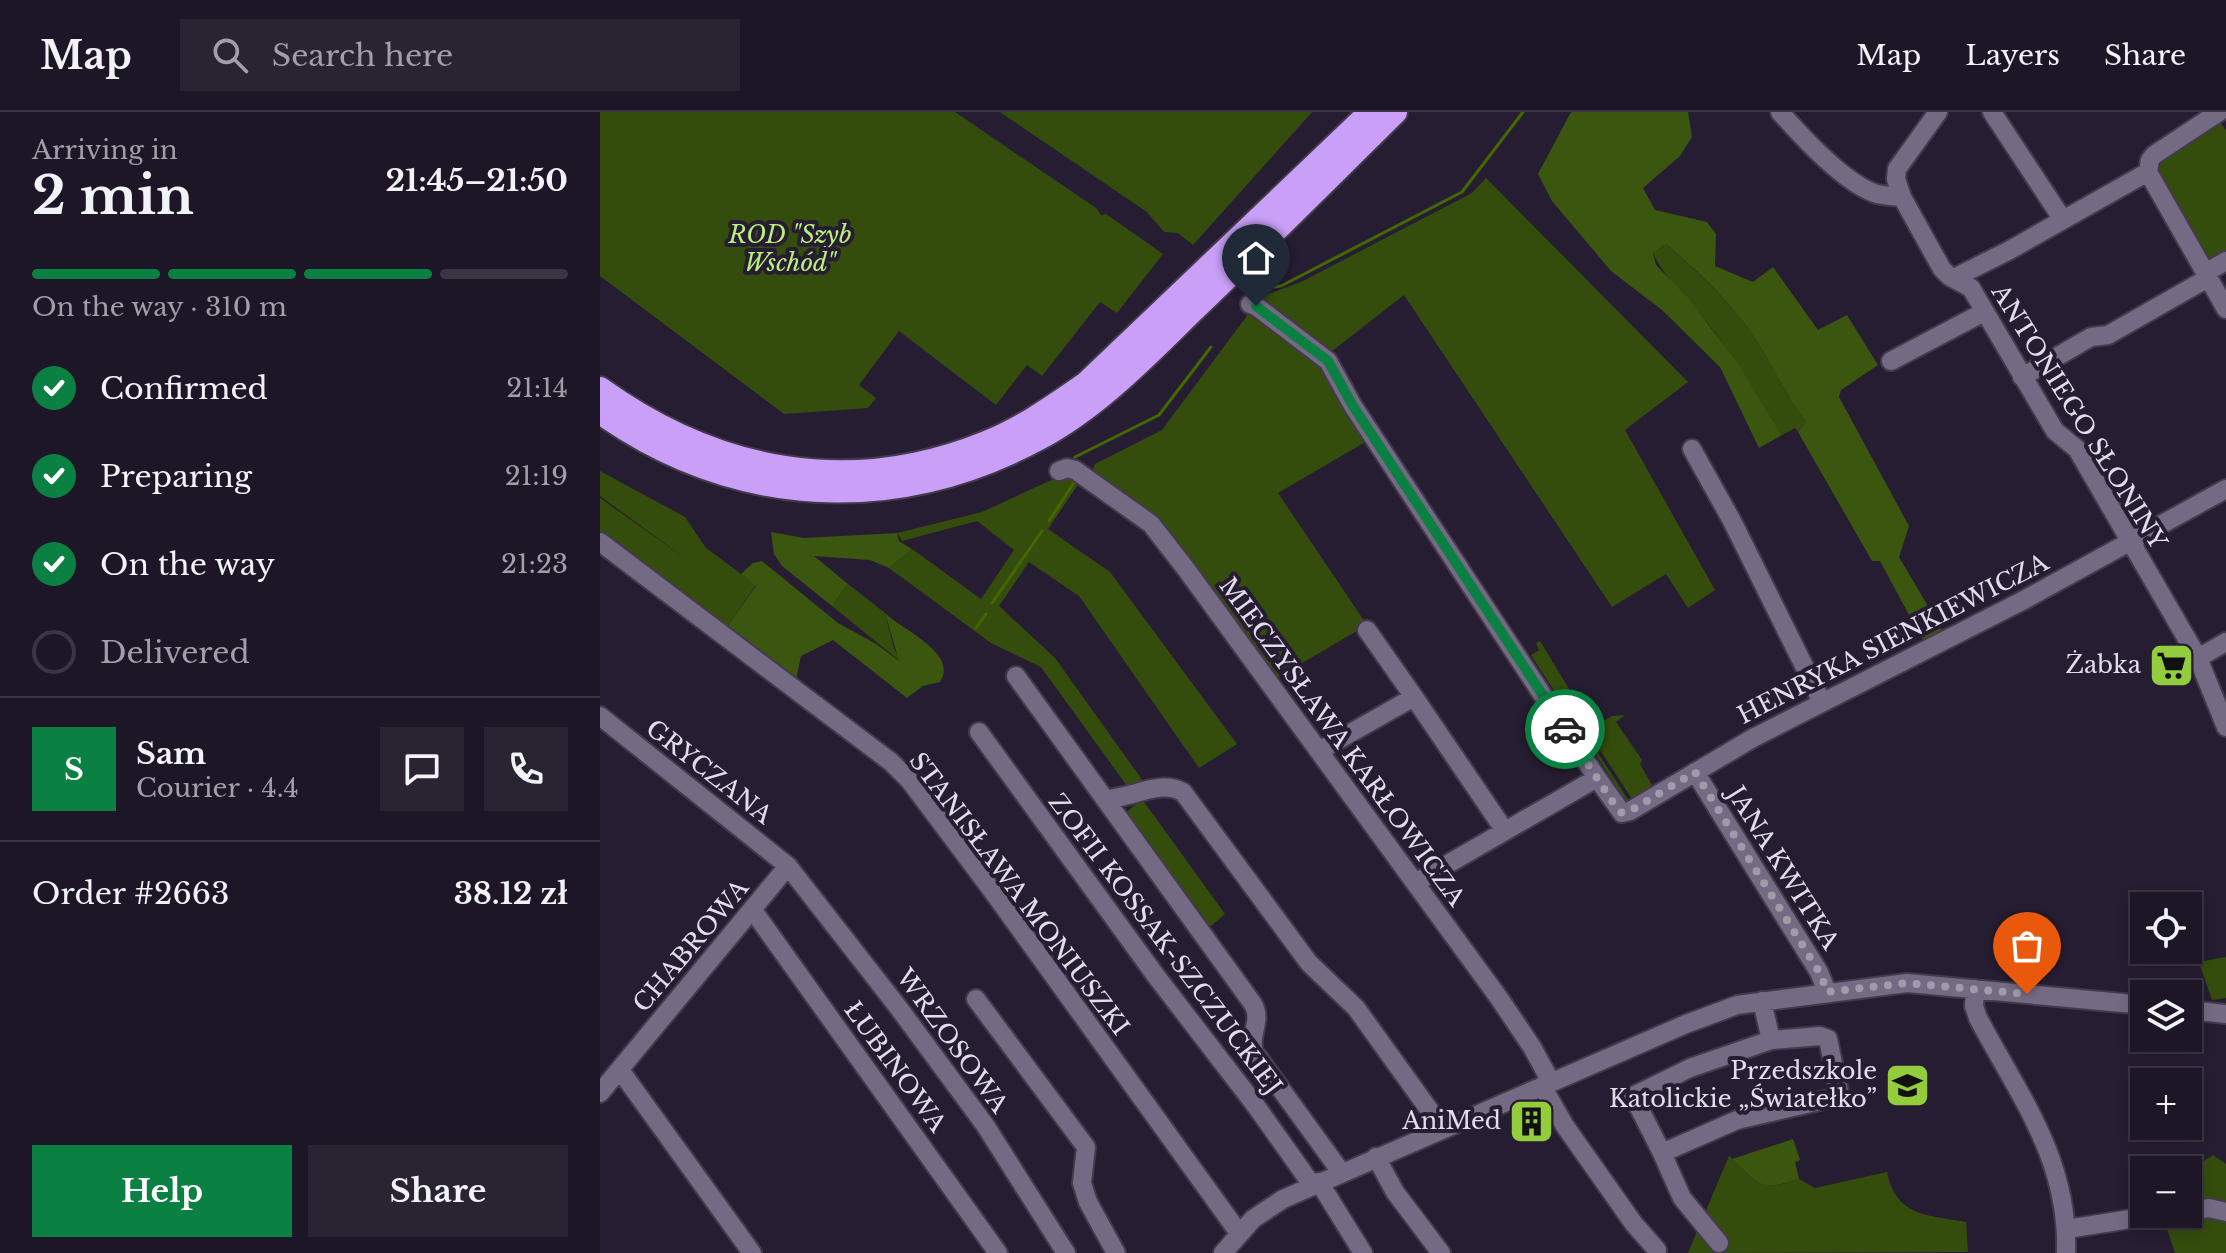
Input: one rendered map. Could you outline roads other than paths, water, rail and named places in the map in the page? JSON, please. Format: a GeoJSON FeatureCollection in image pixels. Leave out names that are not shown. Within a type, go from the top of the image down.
{"type":"FeatureCollection","features":[{"type":"Feature","properties":{"kind":"highway"},"geometry":{"type":"LineString","coordinates":[[600,389],[636,415],[676,436],[727,456],[783,469],[850,474],[909,466],[964,451],[1037,417],[1086,384],[1371,112]]}},
{"type":"Feature","properties":{"kind":"highway"},"geometry":{"type":"LineString","coordinates":[[600,412],[631,434],[673,455],[725,474],[779,488],[845,492],[913,485],[995,459],[1040,438],[1098,399],[1395,112]]}},
{"type":"Feature","properties":{"kind":"street"},"geometry":{"type":"LineString","coordinates":[[1780,112],[1809,145],[1859,184],[1874,193],[1902,197],[1896,179],[1897,169],[1938,112]]}},
{"type":"Feature","properties":{"kind":"street"},"geometry":{"type":"LineString","coordinates":[[1992,112],[2063,220]]}},
{"type":"Feature","properties":{"kind":"street"},"geometry":{"type":"LineString","coordinates":[[2219,112],[2154,155],[2148,172],[2226,309]]}},
{"type":"Feature","properties":{"kind":"street"},"geometry":{"type":"LineString","coordinates":[[1954,278],[2148,172]]}},
{"type":"Feature","properties":{"kind":"street","name":"ANTONIEGO SŁONINY"},"geometry":{"type":"LineString","coordinates":[[1902,197],[1942,269],[1971,288],[2055,431],[2077,449],[2198,658],[2226,727]]}},
{"type":"Feature","properties":{"kind":"street"},"geometry":{"type":"LineString","coordinates":[[2022,377],[2091,337],[2108,335],[2226,261]]}},
{"type":"Feature","properties":{"kind":"street","name":"HENRYKA SIENKIEWICZA"},"geometry":{"type":"LineString","coordinates":[[1250,304],[1328,361],[1353,406],[1618,810],[1625,813],[1760,734],[2022,601],[2226,489]]}},
{"type":"Feature","properties":{"kind":"street"},"geometry":{"type":"LineString","coordinates":[[1891,361],[1984,312]]}},
{"type":"Feature","properties":{"kind":"street"},"geometry":{"type":"LineString","coordinates":[[1692,449],[1739,534],[1822,702]]}},
{"type":"Feature","properties":{"kind":"street","name":"MIECZYSŁAWA KARŁOWICZA"},"geometry":{"type":"LineString","coordinates":[[1059,471],[1067,468],[1075,470],[1151,524],[1516,1023],[1585,1155],[1634,1224],[1657,1250]]}},
{"type":"Feature","properties":{"kind":"street","name":"STANISŁAWA MONIUSZKI"},"geometry":{"type":"LineString","coordinates":[[600,542],[883,756],[910,781],[1239,1233]]}},
{"type":"Feature","properties":{"kind":"street"},"geometry":{"type":"LineString","coordinates":[[1367,630],[1505,831]]}},
{"type":"Feature","properties":{"kind":"street"},"geometry":{"type":"LineString","coordinates":[[2198,658],[2226,642]]}},
{"type":"Feature","properties":{"kind":"street"},"geometry":{"type":"LineString","coordinates":[[1016,676],[1253,1004],[1258,1013],[1251,1043],[1254,1052],[1341,1172]]}},
{"type":"Feature","properties":{"kind":"street"},"geometry":{"type":"LineString","coordinates":[[1319,751],[1414,697]]}},
{"type":"Feature","properties":{"kind":"street","name":"GRYCZANA"},"geometry":{"type":"LineString","coordinates":[[600,716],[788,866]]}},
{"type":"Feature","properties":{"kind":"street","name":"ZOFII KOSSAK-SZCZUCKIEJ"},"geometry":{"type":"LineString","coordinates":[[979,732],[1363,1253]]}},
{"type":"Feature","properties":{"kind":"street","name":"JANA KWITKA"},"geometry":{"type":"LineString","coordinates":[[1695,772],[1821,975],[1827,992]]}},
{"type":"Feature","properties":{"kind":"street"},"geometry":{"type":"LineString","coordinates":[[1415,883],[1597,778]]}},
{"type":"Feature","properties":{"kind":"street"},"geometry":{"type":"LineString","coordinates":[[1105,799],[1129,797],[1160,787],[1172,786],[1183,792],[1309,963],[1356,1008],[1443,1129]]}},
{"type":"Feature","properties":{"kind":"street","name":"CHABROWA"},"geometry":{"type":"LineString","coordinates":[[600,1093],[788,866]]}},
{"type":"Feature","properties":{"kind":"street","name":"WRZOSOWA"},"geometry":{"type":"LineString","coordinates":[[788,866],[985,1125],[1066,1253]]}},
{"type":"Feature","properties":{"kind":"street","name":"ŁUBINOWA"},"geometry":{"type":"LineString","coordinates":[[752,909],[998,1253]]}},
{"type":"Feature","properties":{"kind":"street"},"geometry":{"type":"LineString","coordinates":[[1223,1253],[1253,1219],[1283,1199],[1686,1024],[1737,1005],[1907,983],[2130,1004]]}},
{"type":"Feature","properties":{"kind":"street"},"geometry":{"type":"LineString","coordinates":[[1975,989],[1974,1006],[1978,1018],[2043,1138],[2056,1170],[2064,1200],[2066,1253]]}},
{"type":"Feature","properties":{"kind":"street"},"geometry":{"type":"LineString","coordinates":[[976,999],[1086,1147],[1082,1183],[1088,1202],[1116,1253]]}},
{"type":"Feature","properties":{"kind":"street"},"geometry":{"type":"LineString","coordinates":[[1762,1001],[1771,1040]]}},
{"type":"Feature","properties":{"kind":"street"},"geometry":{"type":"LineString","coordinates":[[2202,1011],[2226,1014]]}},
{"type":"Feature","properties":{"kind":"street"},"geometry":{"type":"LineString","coordinates":[[1662,1153],[1737,1120],[1837,1097],[1839,1092],[1828,1039],[1820,1036],[1771,1040],[1690,1068],[1633,1096],[1682,1198],[1719,1243]]}},
{"type":"Feature","properties":{"kind":"street"},"geometry":{"type":"LineString","coordinates":[[620,1070],[752,1253]]}},
{"type":"Feature","properties":{"kind":"street"},"geometry":{"type":"LineString","coordinates":[[1376,1157],[1395,1192],[1441,1253]]}},
{"type":"Feature","properties":{"kind":"street"},"geometry":{"type":"LineString","coordinates":[[2202,1209],[2226,1212]]}},
{"type":"Feature","properties":{"kind":"street"},"geometry":{"type":"LineString","coordinates":[[2067,1229],[2130,1219]]}},
{"type":"Feature","properties":{"kind":"waterway"},"geometry":{"type":"LineString","coordinates":[[1263,289],[1281,286],[1462,192],[1523,112]]}},
{"type":"Feature","properties":{"kind":"waterway"},"geometry":{"type":"LineString","coordinates":[[1075,457],[1159,415],[1211,347]]}},
{"type":"Feature","properties":{"kind":"waterway"},"geometry":{"type":"LineString","coordinates":[[1049,521],[1075,481]]}},
{"type":"Feature","properties":{"kind":"waterway"},"geometry":{"type":"LineString","coordinates":[[992,603],[1042,531]]}},
{"type":"Feature","properties":{"kind":"waterway"},"geometry":{"type":"LineString","coordinates":[[976,628],[986,614]]}},
{"type":"Feature","properties":{"kind":"place","name":"Żabka"},"geometry":{"type":"Point","coordinates":[2172,665]}},
{"type":"Feature","properties":{"kind":"place","name":"Przedszkole Katolickie „Światełko”"},"geometry":{"type":"Point","coordinates":[1908,1085]}},
{"type":"Feature","properties":{"kind":"place","name":"AniMed"},"geometry":{"type":"Point","coordinates":[1532,1121]}},
{"type":"Feature","properties":{"kind":"park label","name":"ROD \"Szyb Wschód\""},"geometry":{"type":"Point","coordinates":[790,249]}}]}
